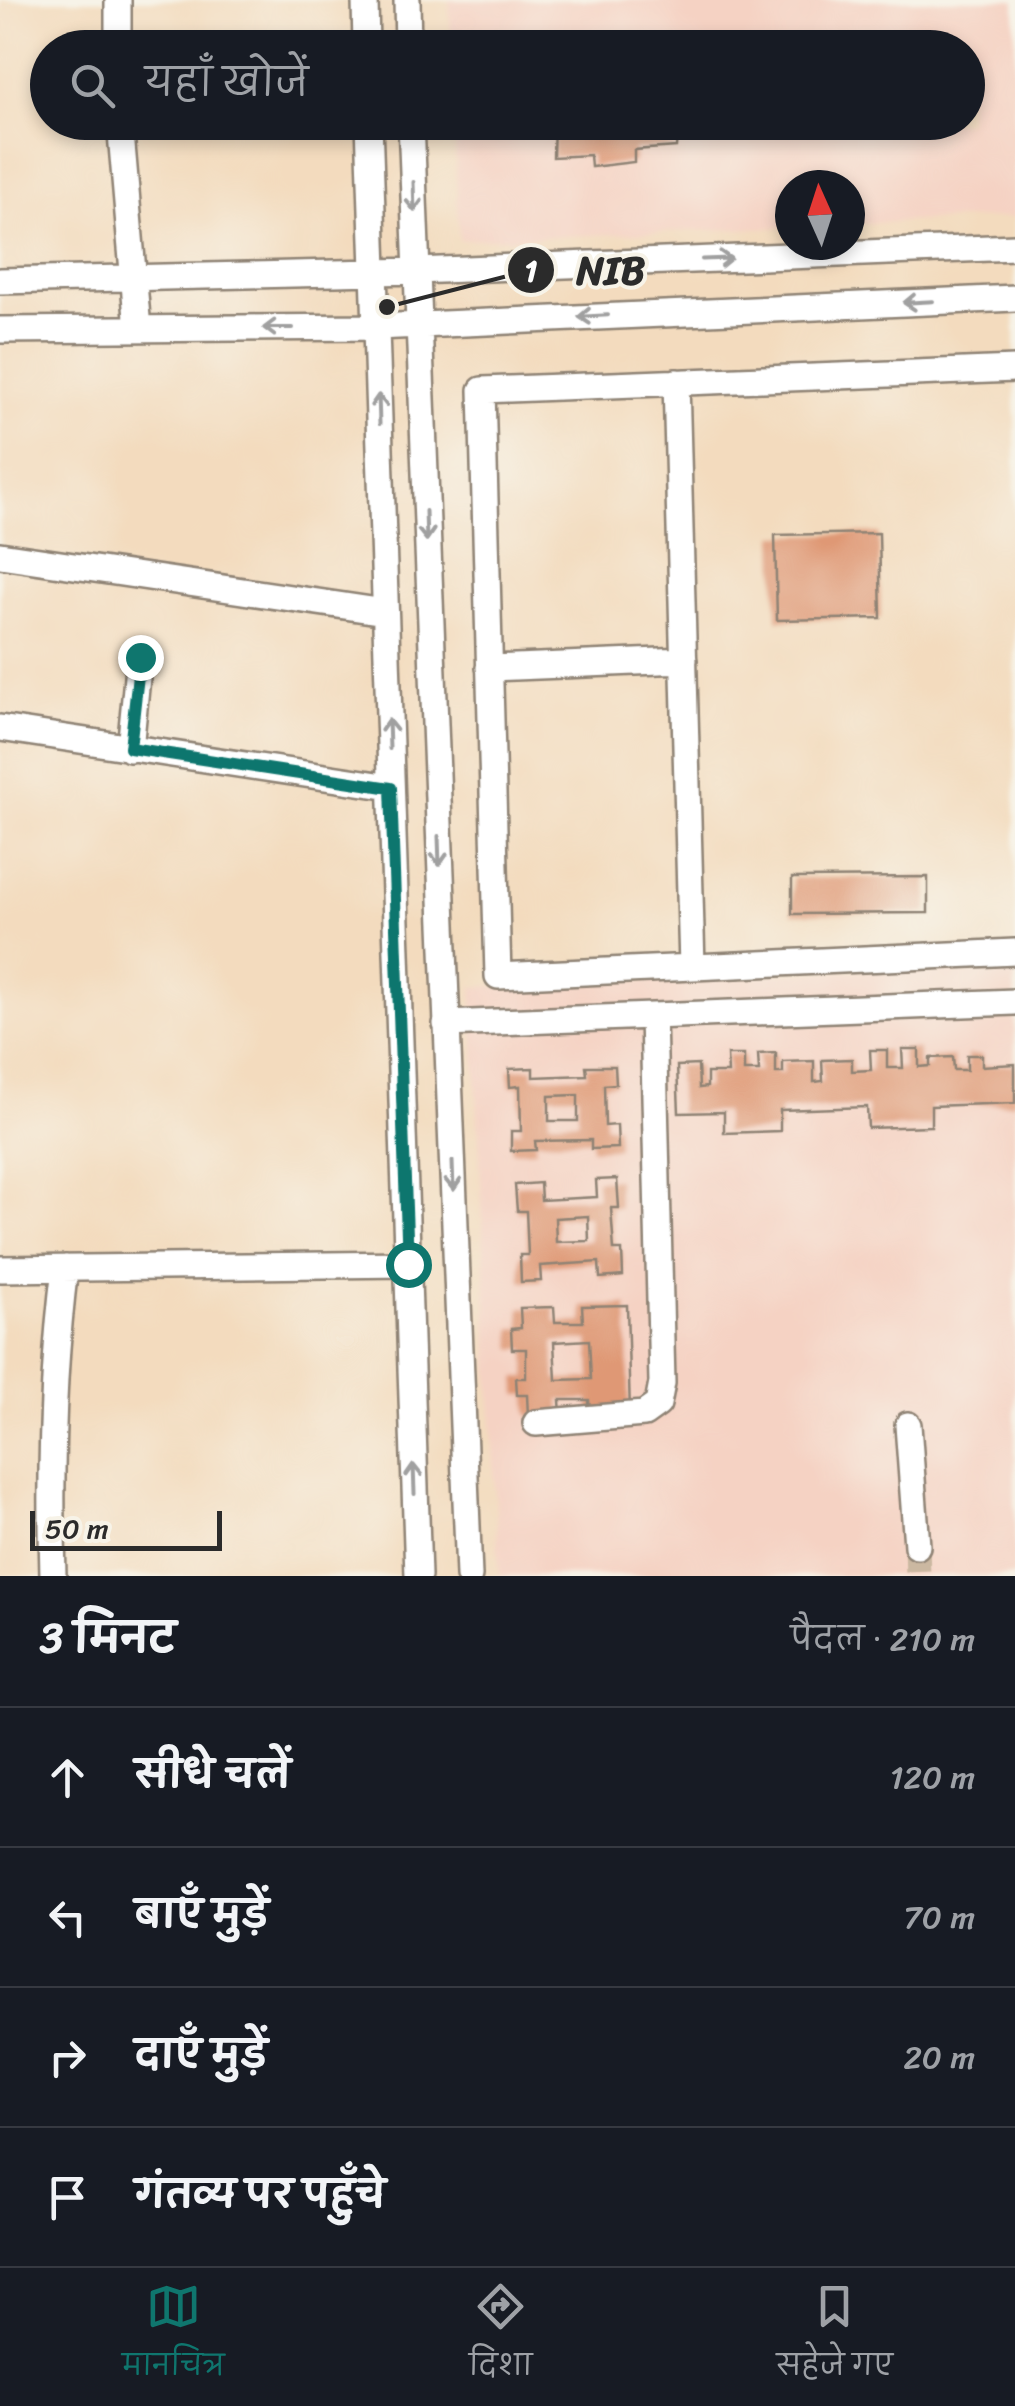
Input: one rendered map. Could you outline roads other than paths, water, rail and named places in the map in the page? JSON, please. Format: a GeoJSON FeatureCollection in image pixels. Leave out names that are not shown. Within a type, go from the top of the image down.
{"type":"FeatureCollection","features":[{"type":"Feature","properties":{"kind":"street"},"geometry":{"type":"LineString","coordinates":[[118,0],[118,30]]}},
{"type":"Feature","properties":{"kind":"street"},"geometry":{"type":"LineString","coordinates":[[364,0],[365,30]]}},
{"type":"Feature","properties":{"kind":"street"},"geometry":{"type":"LineString","coordinates":[[406,0],[407,30]]}},
{"type":"Feature","properties":{"kind":"street"},"geometry":{"type":"LineString","coordinates":[[122,140],[138,328]]}},
{"type":"Feature","properties":{"kind":"street"},"geometry":{"type":"LineString","coordinates":[[370,140],[418,1576]]}},
{"type":"Feature","properties":{"kind":"street"},"geometry":{"type":"LineString","coordinates":[[412,140],[469,1576]]}},
{"type":"Feature","properties":{"kind":"street"},"geometry":{"type":"LineString","coordinates":[[0,281],[416,271],[1015,247]]}},
{"type":"Feature","properties":{"kind":"street"},"geometry":{"type":"LineString","coordinates":[[0,330],[376,327],[1015,298]]}},
{"type":"Feature","properties":{"kind":"street"},"geometry":{"type":"LineString","coordinates":[[1015,369],[482,390],[498,976],[1015,952]]}},
{"type":"Feature","properties":{"kind":"street"},"geometry":{"type":"LineString","coordinates":[[676,382],[692,967]]}},
{"type":"Feature","properties":{"kind":"street"},"geometry":{"type":"LineString","coordinates":[[0,555],[386,612]]}},
{"type":"Feature","properties":{"kind":"street"},"geometry":{"type":"LineString","coordinates":[[130,748],[140,657]]}},
{"type":"Feature","properties":{"kind":"street"},"geometry":{"type":"LineString","coordinates":[[490,668],[684,660]]}},
{"type":"Feature","properties":{"kind":"street"},"geometry":{"type":"LineString","coordinates":[[0,728],[391,788]]}},
{"type":"Feature","properties":{"kind":"street"},"geometry":{"type":"LineString","coordinates":[[446,1024],[1015,1002]]}},
{"type":"Feature","properties":{"kind":"street"},"geometry":{"type":"LineString","coordinates":[[536,1423],[644,1414],[658,1404],[662,1383],[653,1016]]}},
{"type":"Feature","properties":{"kind":"street"},"geometry":{"type":"LineString","coordinates":[[0,1269],[408,1264]]}},
{"type":"Feature","properties":{"kind":"street"},"geometry":{"type":"LineString","coordinates":[[53,1576],[56,1336],[65,1268]]}},
{"type":"Feature","properties":{"kind":"street"},"geometry":{"type":"LineString","coordinates":[[908,1425],[917,1546]]}},
{"type":"Feature","properties":{"kind":"tunnel"},"geometry":{"type":"LineString","coordinates":[[917,1546],[918,1576]]}},
{"type":"Feature","properties":{"kind":"place","name":"NIB"},"geometry":{"type":"Point","coordinates":[387,307]}}]}
